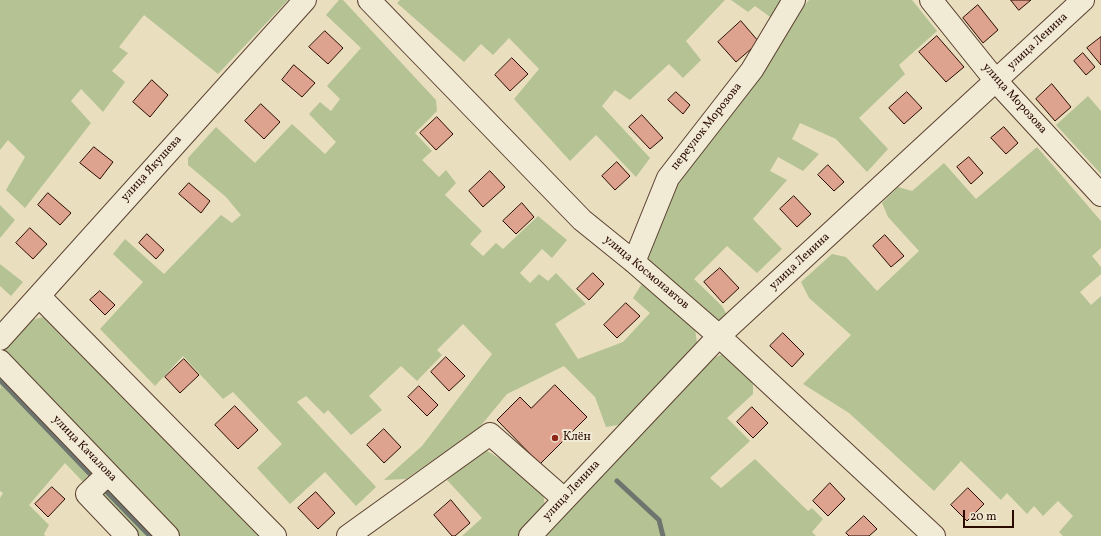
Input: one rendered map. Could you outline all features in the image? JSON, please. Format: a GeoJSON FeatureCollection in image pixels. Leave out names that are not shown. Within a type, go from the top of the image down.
{"type":"FeatureCollection","features":[{"type":"Feature","properties":{"kind":"street","name":"улица Якушева"},"geometry":{"type":"LineString","coordinates":[[4,327],[39,296],[305,0]]}},
{"type":"Feature","properties":{"kind":"street","name":"улица Космонавтов"},"geometry":{"type":"LineString","coordinates":[[369,0],[582,220],[634,262],[719,336],[934,536]]}},
{"type":"Feature","properties":{"kind":"street","name":"переулок Морозова"},"geometry":{"type":"LineString","coordinates":[[634,262],[668,178],[752,70],[794,0]]}},
{"type":"Feature","properties":{"kind":"street","name":"улица Морозова"},"geometry":{"type":"LineString","coordinates":[[931,0],[996,81],[1101,195]]}},
{"type":"Feature","properties":{"kind":"street","name":"улица Ленина"},"geometry":{"type":"LineString","coordinates":[[530,536],[719,336],[1083,0]]}},
{"type":"Feature","properties":{"kind":"street"},"geometry":{"type":"LineString","coordinates":[[39,296],[275,536]]}},
{"type":"Feature","properties":{"kind":"street","name":"улица Качалова"},"geometry":{"type":"LineString","coordinates":[[0,361],[168,536]]}},
{"type":"Feature","properties":{"kind":"street"},"geometry":{"type":"LineString","coordinates":[[348,536],[490,434],[564,499]]}},
{"type":"Feature","properties":{"kind":"street"},"geometry":{"type":"LineString","coordinates":[[108,474],[87,494],[127,536]]}},
{"type":"Feature","properties":{"kind":"green space"},"geometry":{"type":"Polygon","coordinates":[[[0,0],[288,0],[218,74],[144,15],[119,47],[128,53],[112,71],[125,82],[103,112],[81,89],[71,101],[91,123],[25,208],[6,190],[25,157],[8,140],[0,150],[0,0]]]}},
{"type":"Feature","properties":{"kind":"green space"},"geometry":{"type":"Polygon","coordinates":[[[339,0],[343,0],[436,100],[437,111],[415,133],[432,151],[422,160],[439,177],[446,170],[456,183],[445,195],[482,231],[470,244],[483,256],[496,243],[503,249],[538,216],[567,240],[552,258],[542,249],[520,273],[530,283],[539,274],[548,281],[556,273],[586,304],[555,324],[578,359],[623,342],[650,313],[633,298],[643,282],[695,329],[697,342],[688,358],[624,424],[606,427],[595,397],[564,366],[507,394],[478,429],[406,479],[384,480],[422,446],[492,354],[463,324],[437,350],[442,355],[417,381],[401,366],[369,396],[382,410],[351,435],[328,410],[324,414],[306,396],[297,402],[376,487],[356,506],[325,472],[290,504],[257,468],[282,444],[233,392],[223,399],[183,356],[155,386],[100,329],[143,282],[113,254],[125,239],[164,274],[221,215],[232,223],[241,215],[226,197],[188,165],[188,158],[216,127],[255,163],[292,124],[325,154],[336,142],[309,114],[320,102],[331,111],[340,99],[327,86],[361,48],[326,15],[339,0]]]}},
{"type":"Feature","properties":{"kind":"green space"},"geometry":{"type":"Polygon","coordinates":[[[400,0],[725,0],[686,41],[701,60],[683,78],[669,64],[630,100],[615,90],[602,106],[650,158],[636,177],[596,135],[570,161],[514,99],[539,69],[509,38],[493,55],[481,44],[464,62],[397,3],[400,0]]]}},
{"type":"Feature","properties":{"kind":"green space"},"geometry":{"type":"Polygon","coordinates":[[[731,0],[784,0],[773,19],[755,6],[748,12],[731,0]]]}},
{"type":"Feature","properties":{"kind":"green space"},"geometry":{"type":"Polygon","coordinates":[[[809,0],[912,0],[937,31],[899,65],[905,74],[859,118],[888,149],[867,172],[836,139],[800,123],[792,139],[819,154],[803,171],[778,157],[770,171],[787,180],[753,219],[782,249],[757,273],[727,246],[694,279],[722,306],[727,315],[718,326],[647,264],[649,235],[675,180],[787,25],[809,0]]]}},
{"type":"Feature","properties":{"kind":"green space"},"geometry":{"type":"Polygon","coordinates":[[[1088,96],[1101,111],[1101,174],[1056,125],[1088,96]]]}},
{"type":"Feature","properties":{"kind":"green space"},"geometry":{"type":"Polygon","coordinates":[[[1037,147],[1101,221],[1101,248],[1092,256],[1101,267],[1101,274],[1080,292],[1091,305],[1101,296],[1101,536],[1063,536],[1059,532],[1073,516],[1058,501],[1043,516],[1034,506],[1027,514],[1007,493],[1001,500],[961,461],[934,491],[849,413],[803,384],[851,335],[809,298],[801,282],[832,254],[846,257],[877,291],[919,251],[888,217],[882,203],[898,187],[912,191],[944,163],[976,199],[1037,147]]]}},
{"type":"Feature","properties":{"kind":"green space"},"geometry":{"type":"Polygon","coordinates":[[[0,205],[15,220],[0,238],[0,205]]]}},
{"type":"Feature","properties":{"kind":"green space"},"geometry":{"type":"Polygon","coordinates":[[[0,264],[23,282],[11,296],[0,286],[0,264]]]}},
{"type":"Feature","properties":{"kind":"green space"},"geometry":{"type":"Polygon","coordinates":[[[42,317],[57,323],[264,536],[176,536],[4,357],[5,343],[26,322],[42,317]]]}},
{"type":"Feature","properties":{"kind":"green space"},"geometry":{"type":"Polygon","coordinates":[[[723,354],[737,364],[753,384],[753,394],[727,418],[750,441],[710,478],[721,488],[755,459],[808,511],[812,508],[823,519],[812,532],[816,536],[545,536],[713,358],[723,354]]]}},
{"type":"Feature","properties":{"kind":"green space"},"geometry":{"type":"Polygon","coordinates":[[[0,370],[161,536],[134,536],[65,463],[29,505],[49,525],[44,534],[45,536],[0,536],[0,498],[3,493],[0,491],[0,370]]]}},
{"type":"Feature","properties":{"kind":"green space"},"geometry":{"type":"Polygon","coordinates":[[[484,449],[526,475],[543,490],[545,509],[519,536],[462,536],[482,518],[447,480],[484,449]]]}},
{"type":"Feature","properties":{"kind":"building"},"geometry":{"type":"Polygon","coordinates":[[[1011,0],[1031,0],[1019,10],[1011,0]]]}},
{"type":"Feature","properties":{"kind":"building"},"geometry":{"type":"Polygon","coordinates":[[[978,5],[998,30],[983,43],[963,18],[978,5]]]}},
{"type":"Feature","properties":{"kind":"building"},"geometry":{"type":"Polygon","coordinates":[[[741,21],[759,42],[736,62],[718,42],[741,21]]]}},
{"type":"Feature","properties":{"kind":"building"},"geometry":{"type":"Polygon","coordinates":[[[325,31],[343,48],[328,64],[309,47],[325,31]]]}},
{"type":"Feature","properties":{"kind":"building"},"geometry":{"type":"Polygon","coordinates":[[[937,36],[964,67],[946,82],[919,52],[937,36]]]}},
{"type":"Feature","properties":{"kind":"building"},"geometry":{"type":"Polygon","coordinates":[[[1101,37],[1101,65],[1087,48],[1101,37]]]}},
{"type":"Feature","properties":{"kind":"building"},"geometry":{"type":"Polygon","coordinates":[[[1083,53],[1095,67],[1086,75],[1074,61],[1083,53]]]}},
{"type":"Feature","properties":{"kind":"building"},"geometry":{"type":"Polygon","coordinates":[[[512,58],[528,74],[510,91],[495,75],[512,58]]]}},
{"type":"Feature","properties":{"kind":"building"},"geometry":{"type":"Polygon","coordinates":[[[294,65],[315,83],[302,97],[282,80],[294,65]]]}},
{"type":"Feature","properties":{"kind":"building"},"geometry":{"type":"Polygon","coordinates":[[[152,80],[168,95],[150,117],[133,102],[152,80]]]}},
{"type":"Feature","properties":{"kind":"building"},"geometry":{"type":"Polygon","coordinates":[[[1052,84],[1071,107],[1055,121],[1036,99],[1052,84]]]}},
{"type":"Feature","properties":{"kind":"building"},"geometry":{"type":"Polygon","coordinates":[[[676,92],[690,105],[683,114],[668,100],[676,92]]]}},
{"type":"Feature","properties":{"kind":"building"},"geometry":{"type":"Polygon","coordinates":[[[907,92],[922,108],[904,124],[889,108],[907,92]]]}},
{"type":"Feature","properties":{"kind":"building"},"geometry":{"type":"Polygon","coordinates":[[[261,104],[280,122],[264,139],[245,121],[261,104]]]}},
{"type":"Feature","properties":{"kind":"building"},"geometry":{"type":"Polygon","coordinates":[[[642,115],[663,138],[650,149],[629,127],[642,115]]]}},
{"type":"Feature","properties":{"kind":"building"},"geometry":{"type":"Polygon","coordinates":[[[437,117],[453,134],[436,150],[420,133],[437,117]]]}},
{"type":"Feature","properties":{"kind":"building"},"geometry":{"type":"Polygon","coordinates":[[[1004,127],[1018,143],[1006,154],[991,138],[1004,127]]]}},
{"type":"Feature","properties":{"kind":"building"},"geometry":{"type":"Polygon","coordinates":[[[94,147],[113,162],[100,179],[80,163],[94,147]]]}},
{"type":"Feature","properties":{"kind":"building"},"geometry":{"type":"Polygon","coordinates":[[[969,157],[983,173],[971,184],[957,167],[969,157]]]}},
{"type":"Feature","properties":{"kind":"building"},"geometry":{"type":"Polygon","coordinates":[[[617,162],[630,176],[615,190],[602,176],[617,162]]]}},
{"type":"Feature","properties":{"kind":"building"},"geometry":{"type":"Polygon","coordinates":[[[828,165],[844,182],[834,191],[818,175],[828,165]]]}},
{"type":"Feature","properties":{"kind":"building"},"geometry":{"type":"Polygon","coordinates":[[[490,171],[505,187],[483,207],[469,191],[490,171]]]}},
{"type":"Feature","properties":{"kind":"building"},"geometry":{"type":"Polygon","coordinates":[[[189,183],[210,201],[201,213],[179,194],[189,183]]]}},
{"type":"Feature","properties":{"kind":"building"},"geometry":{"type":"Polygon","coordinates":[[[48,193],[71,213],[60,225],[38,205],[48,193]]]}},
{"type":"Feature","properties":{"kind":"building"},"geometry":{"type":"Polygon","coordinates":[[[794,196],[811,214],[797,227],[780,209],[794,196]]]}},
{"type":"Feature","properties":{"kind":"building"},"geometry":{"type":"Polygon","coordinates":[[[522,203],[534,217],[516,234],[503,221],[522,203]]]}},
{"type":"Feature","properties":{"kind":"building"},"geometry":{"type":"Polygon","coordinates":[[[30,228],[47,244],[33,259],[16,243],[30,228]]]}},
{"type":"Feature","properties":{"kind":"building"},"geometry":{"type":"Polygon","coordinates":[[[147,234],[164,250],[156,259],[139,243],[147,234]]]}},
{"type":"Feature","properties":{"kind":"building"},"geometry":{"type":"Polygon","coordinates":[[[885,235],[904,256],[891,267],[873,246],[885,235]]]}},
{"type":"Feature","properties":{"kind":"building"},"geometry":{"type":"Polygon","coordinates":[[[720,268],[739,288],[723,303],[704,282],[720,268]]]}},
{"type":"Feature","properties":{"kind":"building"},"geometry":{"type":"Polygon","coordinates":[[[593,273],[604,284],[589,300],[577,289],[593,273]]]}},
{"type":"Feature","properties":{"kind":"building"},"geometry":{"type":"Polygon","coordinates":[[[100,291],[115,305],[105,315],[90,300],[100,291]]]}},
{"type":"Feature","properties":{"kind":"building"},"geometry":{"type":"Polygon","coordinates":[[[626,303],[640,316],[617,338],[604,325],[626,303]]]}},
{"type":"Feature","properties":{"kind":"building"},"geometry":{"type":"Polygon","coordinates":[[[783,333],[804,354],[792,367],[770,346],[783,333]]]}},
{"type":"Feature","properties":{"kind":"building"},"geometry":{"type":"Polygon","coordinates":[[[446,357],[465,376],[449,391],[431,372],[446,357]]]}},
{"type":"Feature","properties":{"kind":"building"},"geometry":{"type":"Polygon","coordinates":[[[184,359],[199,375],[180,393],[165,377],[184,359]]]}},
{"type":"Feature","properties":{"kind":"building"},"geometry":{"type":"Polygon","coordinates":[[[555,385],[587,417],[540,464],[497,420],[520,397],[531,408],[555,385]]]}},
{"type":"Feature","properties":{"kind":"building"},"geometry":{"type":"Polygon","coordinates":[[[419,386],[438,405],[427,416],[408,397],[419,386]]]}},
{"type":"Feature","properties":{"kind":"building"},"geometry":{"type":"Polygon","coordinates":[[[235,406],[258,430],[238,449],[215,425],[235,406]]]}},
{"type":"Feature","properties":{"kind":"building"},"geometry":{"type":"Polygon","coordinates":[[[752,407],[768,423],[753,438],[737,422],[752,407]]]}},
{"type":"Feature","properties":{"kind":"building"},"geometry":{"type":"Polygon","coordinates":[[[384,429],[401,447],[384,463],[367,445],[384,429]]]}},
{"type":"Feature","properties":{"kind":"building"},"geometry":{"type":"Polygon","coordinates":[[[830,483],[845,499],[828,516],[813,501],[830,483]]]}},
{"type":"Feature","properties":{"kind":"building"},"geometry":{"type":"Polygon","coordinates":[[[52,487],[65,499],[48,517],[35,504],[52,487]]]}},
{"type":"Feature","properties":{"kind":"building"},"geometry":{"type":"Polygon","coordinates":[[[968,488],[984,504],[967,521],[951,505],[968,488]]]}},
{"type":"Feature","properties":{"kind":"building"},"geometry":{"type":"Polygon","coordinates":[[[316,492],[335,513],[318,529],[298,508],[316,492]]]}},
{"type":"Feature","properties":{"kind":"building"},"geometry":{"type":"Polygon","coordinates":[[[451,500],[470,523],[455,536],[452,536],[434,515],[451,500]]]}},
{"type":"Feature","properties":{"kind":"building"},"geometry":{"type":"Polygon","coordinates":[[[864,516],[877,529],[869,536],[849,536],[846,533],[864,516]]]}},
{"type":"Feature","properties":{"kind":"waterway"},"geometry":{"type":"LineString","coordinates":[[0,380],[93,477]]}},
{"type":"Feature","properties":{"kind":"waterway"},"geometry":{"type":"LineString","coordinates":[[617,481],[659,520],[663,536]]}},
{"type":"Feature","properties":{"kind":"waterway"},"geometry":{"type":"LineString","coordinates":[[104,489],[150,536]]}},
{"type":"Feature","properties":{"kind":"place","name":"Клён"},"geometry":{"type":"Point","coordinates":[555,438]}}]}
